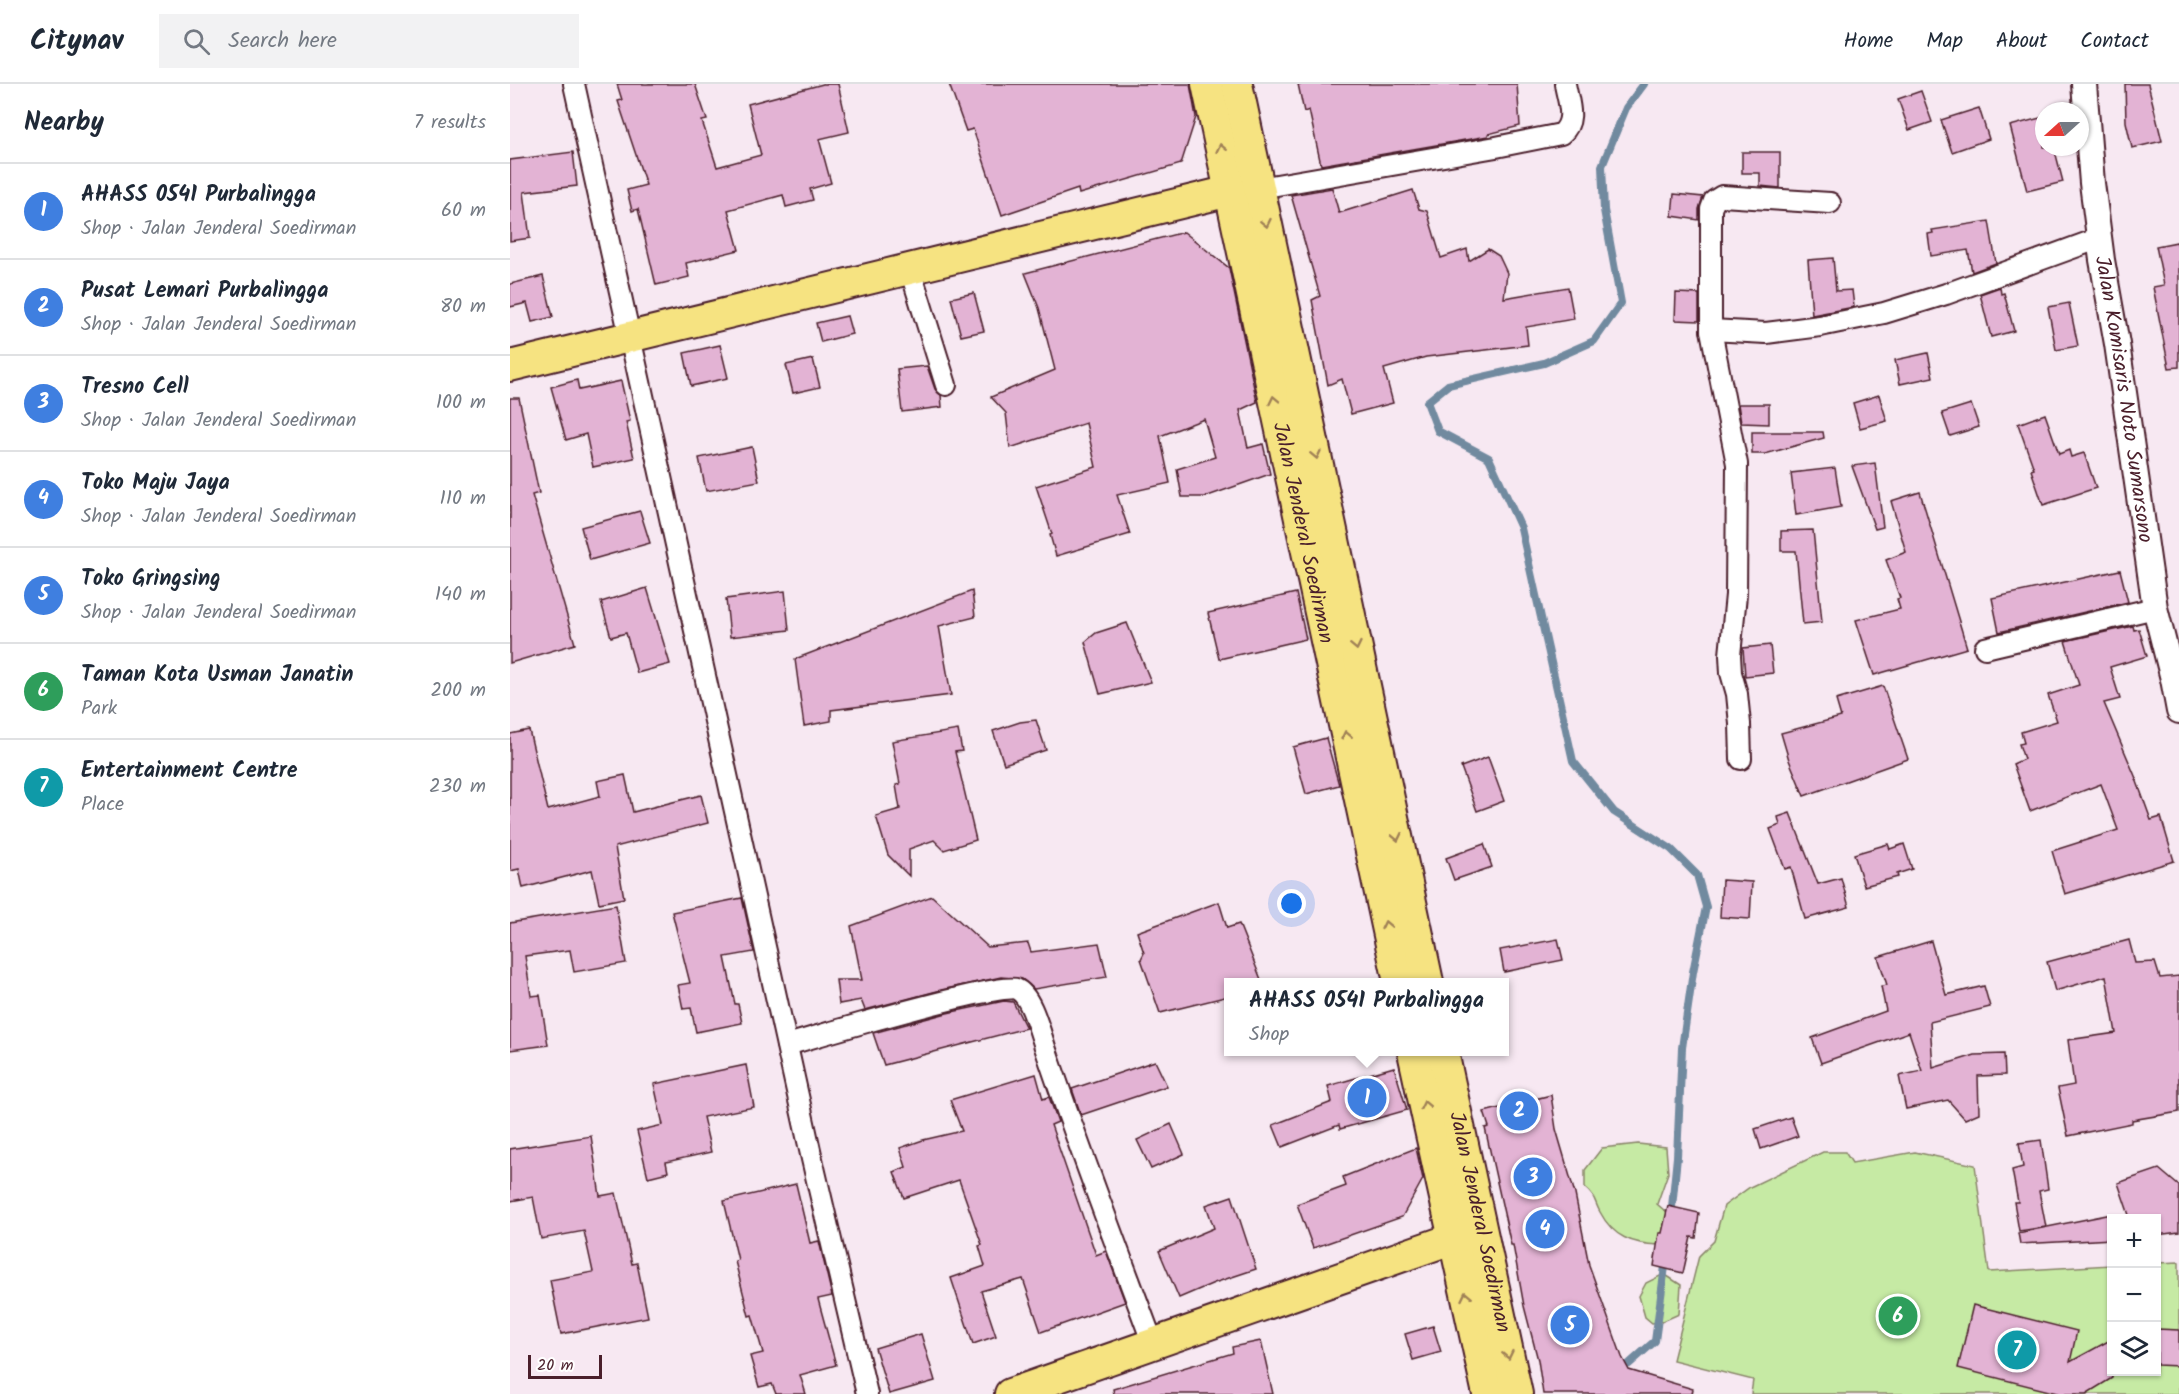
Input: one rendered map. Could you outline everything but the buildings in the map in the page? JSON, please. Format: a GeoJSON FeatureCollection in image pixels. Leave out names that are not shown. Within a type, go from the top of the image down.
{"type":"FeatureCollection","features":[{"type":"Feature","properties":{"kind":"main road","name":"Jalan Jenderal Soedirman"},"geometry":{"type":"LineString","coordinates":[[1207,84],[1398,978]]}},
{"type":"Feature","properties":{"kind":"main road","name":"Jalan Jenderal Soedirman"},"geometry":{"type":"LineString","coordinates":[[1237,84],[1427,978]]}},
{"type":"Feature","properties":{"kind":"main road"},"geometry":{"type":"LineString","coordinates":[[510,366],[1230,190]]}},
{"type":"Feature","properties":{"kind":"main road","name":"Jalan Jenderal Soedirman"},"geometry":{"type":"LineString","coordinates":[[1414,1056],[1517,1394]]}},
{"type":"Feature","properties":{"kind":"main road","name":"Jalan Jenderal Soedirman"},"geometry":{"type":"LineString","coordinates":[[1444,1056],[1488,1394]]}},
{"type":"Feature","properties":{"kind":"main road"},"geometry":{"type":"LineString","coordinates":[[1010,1394],[1467,1234]]}},
{"type":"Feature","properties":{"kind":"street"},"geometry":{"type":"LineString","coordinates":[[574,84],[787,1045],[867,1394]]}},
{"type":"Feature","properties":{"kind":"street"},"geometry":{"type":"LineString","coordinates":[[1259,188],[1561,134],[1568,128],[1571,121],[1565,84]]}},
{"type":"Feature","properties":{"kind":"street","name":"Jalan Komisaris Noto Sumarsono"},"geometry":{"type":"LineString","coordinates":[[2084,84],[2092,183],[2155,608],[2176,679],[2179,711]]}},
{"type":"Feature","properties":{"kind":"street"},"geometry":{"type":"LineString","coordinates":[[1741,759],[1737,694],[1731,673],[1730,655],[1736,595],[1737,464],[1711,330],[1710,220],[1714,201],[1722,196],[1830,202]]}},
{"type":"Feature","properties":{"kind":"street"},"geometry":{"type":"LineString","coordinates":[[1711,330],[1766,333],[1820,326],[1884,313],[1946,294],[2100,238]]}},
{"type":"Feature","properties":{"kind":"street"},"geometry":{"type":"LineString","coordinates":[[910,269],[946,385]]}},
{"type":"Feature","properties":{"kind":"street"},"geometry":{"type":"LineString","coordinates":[[1985,648],[2155,608]]}},
{"type":"Feature","properties":{"kind":"street"},"geometry":{"type":"LineString","coordinates":[[787,1045],[977,993],[1010,987],[1023,993],[1032,1010],[1068,1115],[1153,1344]]}},
{"type":"Feature","properties":{"kind":"green space"},"geometry":{"type":"Polygon","coordinates":[[[1638,1144],[1666,1147],[1668,1173],[1657,1204],[1672,1217],[1659,1245],[1632,1241],[1617,1233],[1605,1221],[1593,1197],[1585,1188],[1585,1170],[1602,1148],[1638,1144]]]}},
{"type":"Feature","properties":{"kind":"green space"},"geometry":{"type":"Polygon","coordinates":[[[1823,1152],[1845,1152],[1852,1163],[1915,1152],[1975,1165],[1989,1272],[2107,1265],[2107,1376],[2161,1376],[2161,1263],[2179,1262],[2179,1394],[1751,1394],[1753,1380],[1673,1360],[1699,1256],[1714,1241],[1724,1206],[1750,1187],[1823,1152]]]}},
{"type":"Feature","properties":{"kind":"green space"},"geometry":{"type":"Polygon","coordinates":[[[1664,1274],[1681,1285],[1679,1314],[1661,1322],[1652,1323],[1645,1317],[1639,1296],[1646,1283],[1664,1274]]]}},
{"type":"Feature","properties":{"kind":"waterway"},"geometry":{"type":"LineString","coordinates":[[1644,84],[1626,108],[1602,166],[1604,210],[1621,303],[1594,341],[1544,363],[1448,385],[1427,402],[1438,431],[1489,458],[1521,528],[1573,761],[1614,812],[1671,849],[1697,875],[1706,907],[1693,972],[1682,1048],[1677,1157],[1671,1217]]}},
{"type":"Feature","properties":{"kind":"waterway"},"geometry":{"type":"LineString","coordinates":[[1629,1364],[1655,1341],[1666,1259]]}},
{"type":"Feature","properties":{"kind":"place","name":"AHASS 0541 Purbalingga"},"geometry":{"type":"Point","coordinates":[1367,1098]}},
{"type":"Feature","properties":{"kind":"place","name":"Pusat Lemari Purbalingga"},"geometry":{"type":"Point","coordinates":[1519,1111]}},
{"type":"Feature","properties":{"kind":"place","name":"Tresno Cell"},"geometry":{"type":"Point","coordinates":[1533,1177]}},
{"type":"Feature","properties":{"kind":"place","name":"Toko Maju Jaya"},"geometry":{"type":"Point","coordinates":[1545,1229]}},
{"type":"Feature","properties":{"kind":"place","name":"Taman Kota Usman Janatin"},"geometry":{"type":"Point","coordinates":[1898,1316]}},
{"type":"Feature","properties":{"kind":"place","name":"Toko Gringsing"},"geometry":{"type":"Point","coordinates":[1570,1325]}},
{"type":"Feature","properties":{"kind":"place","name":"Entertainment Centre"},"geometry":{"type":"Point","coordinates":[2017,1350]}}]}
